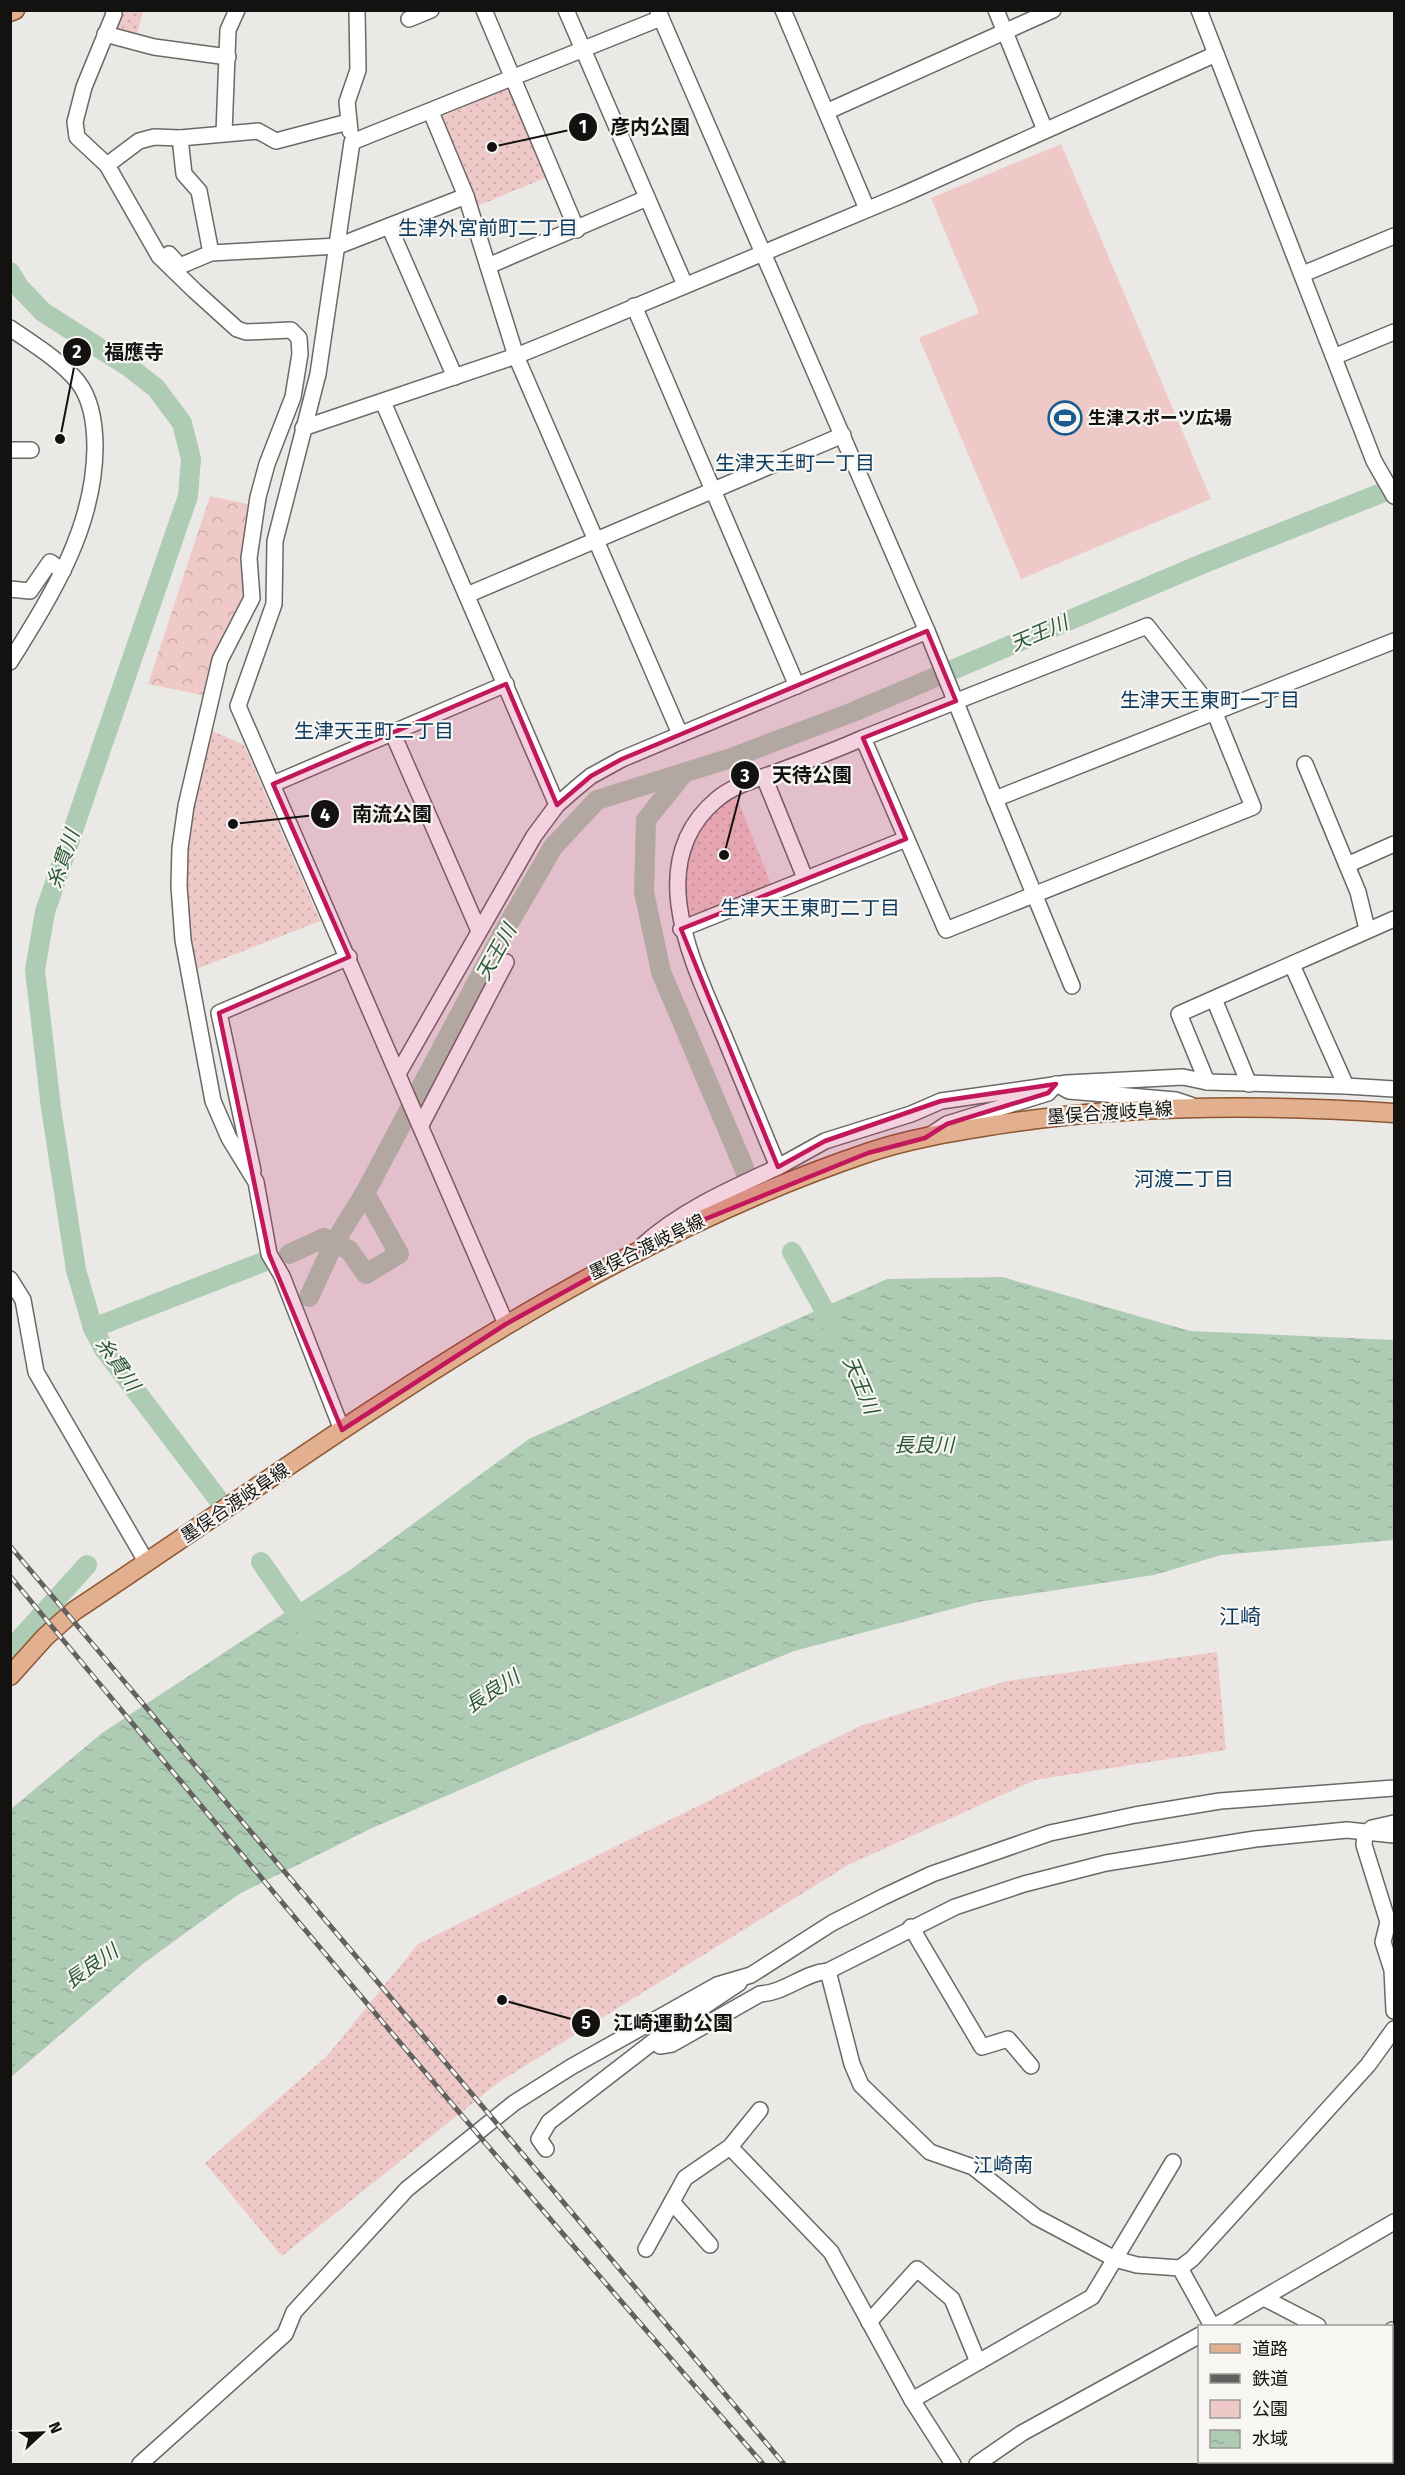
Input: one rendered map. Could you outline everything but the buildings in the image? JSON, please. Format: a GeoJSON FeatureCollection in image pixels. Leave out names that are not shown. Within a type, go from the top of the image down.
{"type":"FeatureCollection","features":[{"type":"Feature","properties":{"kind":"main road","name":"墨俣合渡岐阜線"},"geometry":{"type":"LineString","coordinates":[[10,1677],[45,1637],[74,1611],[342,1430],[506,1324],[671,1233],[824,1170],[868,1153],[925,1138],[1054,1116],[1200,1108],[1395,1113]]}},
{"type":"Feature","properties":{"kind":"street"},"geometry":{"type":"LineString","coordinates":[[112,10],[114,14],[84,87],[75,130],[77,137],[107,165],[159,256],[237,329],[246,332],[291,330],[296,334],[300,354],[293,398]]}},
{"type":"Feature","properties":{"kind":"street"},"geometry":{"type":"LineString","coordinates":[[224,133],[228,30],[237,10]]}},
{"type":"Feature","properties":{"kind":"street"},"geometry":{"type":"LineString","coordinates":[[357,10],[358,70],[347,102],[352,142],[324,340],[318,374],[275,541],[274,604],[238,706],[349,957],[506,1324]]}},
{"type":"Feature","properties":{"kind":"street"},"geometry":{"type":"LineString","coordinates":[[409,19],[431,10]]}},
{"type":"Feature","properties":{"kind":"street"},"geometry":{"type":"LineString","coordinates":[[484,10],[577,230]]}},
{"type":"Feature","properties":{"kind":"street"},"geometry":{"type":"LineString","coordinates":[[566,10],[685,285]]}},
{"type":"Feature","properties":{"kind":"street"},"geometry":{"type":"LineString","coordinates":[[783,10],[867,209]]}},
{"type":"Feature","properties":{"kind":"street"},"geometry":{"type":"LineString","coordinates":[[996,10],[1045,130]]}},
{"type":"Feature","properties":{"kind":"street"},"geometry":{"type":"LineString","coordinates":[[826,112],[1053,10]]}},
{"type":"Feature","properties":{"kind":"street"},"geometry":{"type":"LineString","coordinates":[[1198,10],[1336,356],[1374,461],[1395,496]]}},
{"type":"Feature","properties":{"kind":"street"},"geometry":{"type":"LineString","coordinates":[[352,142],[584,51],[660,14],[929,635],[1072,986]]}},
{"type":"Feature","properties":{"kind":"street"},"geometry":{"type":"LineString","coordinates":[[105,34],[154,46],[228,57]]}},
{"type":"Feature","properties":{"kind":"street"},"geometry":{"type":"LineString","coordinates":[[303,428],[516,356],[867,209],[1215,54]]}},
{"type":"Feature","properties":{"kind":"street"},"geometry":{"type":"LineString","coordinates":[[431,112],[466,196],[516,356],[594,542],[680,734]]}},
{"type":"Feature","properties":{"kind":"street"},"geometry":{"type":"LineString","coordinates":[[107,165],[139,141],[154,137],[180,138],[258,131],[276,141],[348,122]]}},
{"type":"Feature","properties":{"kind":"street"},"geometry":{"type":"LineString","coordinates":[[180,138],[184,174],[199,191],[211,253]]}},
{"type":"Feature","properties":{"kind":"street"},"geometry":{"type":"LineString","coordinates":[[133,213],[147,220],[180,266],[211,253],[338,246],[466,196]]}},
{"type":"Feature","properties":{"kind":"street"},"geometry":{"type":"LineString","coordinates":[[488,266],[577,230],[647,198]]}},
{"type":"Feature","properties":{"kind":"street"},"geometry":{"type":"LineString","coordinates":[[389,226],[455,377]]}},
{"type":"Feature","properties":{"kind":"street"},"geometry":{"type":"LineString","coordinates":[[1303,274],[1395,236]]}},
{"type":"Feature","properties":{"kind":"street"},"geometry":{"type":"LineString","coordinates":[[634,306],[715,490],[797,686]]}},
{"type":"Feature","properties":{"kind":"street"},"geometry":{"type":"LineString","coordinates":[[10,328],[58,363],[79,383],[92,412],[95,457],[89,502],[82,530],[43,611],[10,662]]}},
{"type":"Feature","properties":{"kind":"street"},"geometry":{"type":"LineString","coordinates":[[1336,356],[1395,332]]}},
{"type":"Feature","properties":{"kind":"street"},"geometry":{"type":"LineString","coordinates":[[256,1182],[229,1138],[213,1101],[194,989],[183,940],[180,848],[186,806],[220,660],[252,598],[249,558],[258,497],[267,464],[293,398],[301,385],[314,341],[324,340]]}},
{"type":"Feature","properties":{"kind":"street"},"geometry":{"type":"LineString","coordinates":[[383,402],[557,805]]}},
{"type":"Feature","properties":{"kind":"street"},"geometry":{"type":"LineString","coordinates":[[467,595],[843,435]]}},
{"type":"Feature","properties":{"kind":"street"},"geometry":{"type":"LineString","coordinates":[[10,450],[31,450]]}},
{"type":"Feature","properties":{"kind":"street"},"geometry":{"type":"LineString","coordinates":[[10,589],[30,591],[50,562],[63,572]]}},
{"type":"Feature","properties":{"kind":"street"},"geometry":{"type":"LineString","coordinates":[[778,1167],[681,929],[677,900],[680,863],[691,832],[721,796],[955,699],[1147,626],[1214,711],[1253,807],[946,930],[863,738]]}},
{"type":"Feature","properties":{"kind":"street"},"geometry":{"type":"LineString","coordinates":[[400,1076],[513,870],[557,805],[591,776],[680,734],[929,635]]}},
{"type":"Feature","properties":{"kind":"street"},"geometry":{"type":"LineString","coordinates":[[995,800],[1214,711],[1395,641]]}},
{"type":"Feature","properties":{"kind":"street"},"geometry":{"type":"LineString","coordinates":[[273,784],[506,684]]}},
{"type":"Feature","properties":{"kind":"street"},"geometry":{"type":"LineString","coordinates":[[393,734],[479,931]]}},
{"type":"Feature","properties":{"kind":"street"},"geometry":{"type":"LineString","coordinates":[[1305,764],[1358,892],[1367,929]]}},
{"type":"Feature","properties":{"kind":"street"},"geometry":{"type":"LineString","coordinates":[[764,777],[805,878]]}},
{"type":"Feature","properties":{"kind":"street"},"geometry":{"type":"LineString","coordinates":[[681,929],[906,839]]}},
{"type":"Feature","properties":{"kind":"street"},"geometry":{"type":"LineString","coordinates":[[1347,865],[1395,844]]}},
{"type":"Feature","properties":{"kind":"street"},"geometry":{"type":"LineString","coordinates":[[1207,1082],[1179,1014],[1292,965],[1367,929],[1395,919]]}},
{"type":"Feature","properties":{"kind":"street"},"geometry":{"type":"LineString","coordinates":[[342,1430],[282,1276],[269,1254],[256,1182],[219,1013],[349,957]]}},
{"type":"Feature","properties":{"kind":"street"},"geometry":{"type":"LineString","coordinates":[[419,1119],[506,962]]}},
{"type":"Feature","properties":{"kind":"street"},"geometry":{"type":"LineString","coordinates":[[1292,965],[1346,1086]]}},
{"type":"Feature","properties":{"kind":"street"},"geometry":{"type":"LineString","coordinates":[[1214,999],[1250,1084]]}},
{"type":"Feature","properties":{"kind":"street"},"geometry":{"type":"LineString","coordinates":[[636,1251],[662,1228],[703,1204],[825,1141],[911,1114],[941,1101],[1056,1084],[1183,1077],[1207,1082],[1395,1089]]}},
{"type":"Feature","properties":{"kind":"street"},"geometry":{"type":"LineString","coordinates":[[1056,1084],[1069,1091],[1176,1100],[1200,1108]]}},
{"type":"Feature","properties":{"kind":"street"},"geometry":{"type":"LineString","coordinates":[[925,1138],[947,1124],[1048,1093],[1056,1084]]}},
{"type":"Feature","properties":{"kind":"street"},"geometry":{"type":"LineString","coordinates":[[10,1279],[23,1300],[36,1372],[147,1563]]}},
{"type":"Feature","properties":{"kind":"street"},"geometry":{"type":"LineString","coordinates":[[546,2149],[539,2139],[549,2122],[655,2040],[831,1923],[903,1887],[987,1853],[1050,1833],[1135,1815],[1220,1801],[1322,1791],[1395,1788]]}},
{"type":"Feature","properties":{"kind":"street"},"geometry":{"type":"LineString","coordinates":[[1395,1823],[1371,1828],[1365,1834],[1364,1845],[1388,1922],[1383,1942],[1392,1970],[1395,2011]]}},
{"type":"Feature","properties":{"kind":"street"},"geometry":{"type":"LineString","coordinates":[[655,2040],[660,2046],[672,2044],[760,1994],[775,1993],[819,1972],[828,1971],[911,1927],[955,1907],[1024,1884],[1106,1863],[1255,1839],[1347,1830],[1365,1834],[1395,1835]]}},
{"type":"Feature","properties":{"kind":"street"},"geometry":{"type":"LineString","coordinates":[[911,1927],[982,2048],[1008,2039],[1031,2066]]}},
{"type":"Feature","properties":{"kind":"street"},"geometry":{"type":"LineString","coordinates":[[828,1971],[852,2064],[861,2085],[930,2152],[973,2167],[1036,2217],[1115,2259],[1137,2265],[1180,2268],[1192,2259],[1368,2065],[1395,2029]]}},
{"type":"Feature","properties":{"kind":"street"},"geometry":{"type":"LineString","coordinates":[[140,2464],[285,2334],[294,2312],[408,2188],[443,2158],[514,2103],[571,2067],[717,1984],[751,1975]]}},
{"type":"Feature","properties":{"kind":"street"},"geometry":{"type":"LineString","coordinates":[[646,2249],[685,2178],[730,2147],[760,2110]]}},
{"type":"Feature","properties":{"kind":"street"},"geometry":{"type":"LineString","coordinates":[[730,2147],[831,2252],[912,2400],[953,2464]]}},
{"type":"Feature","properties":{"kind":"street"},"geometry":{"type":"LineString","coordinates":[[912,2400],[1092,2297],[1173,2162]]}},
{"type":"Feature","properties":{"kind":"street"},"geometry":{"type":"LineString","coordinates":[[672,2202],[710,2245]]}},
{"type":"Feature","properties":{"kind":"street"},"geometry":{"type":"LineString","coordinates":[[1216,2325],[1395,2222]]}},
{"type":"Feature","properties":{"kind":"street"},"geometry":{"type":"LineString","coordinates":[[1180,2268],[1213,2325]]}},
{"type":"Feature","properties":{"kind":"street"},"geometry":{"type":"LineString","coordinates":[[869,2322],[917,2269],[952,2299],[978,2362]]}},
{"type":"Feature","properties":{"kind":"street"},"geometry":{"type":"LineString","coordinates":[[1264,2298],[1316,2325]]}},
{"type":"Feature","properties":{"kind":"street"},"geometry":{"type":"LineString","coordinates":[[977,2464],[1022,2433],[1198,2336]]}},
{"type":"Feature","properties":{"kind":"highlighted area"},"geometry":{"type":"Polygon","coordinates":[[[927,631],[956,701],[863,738],[906,839],[681,929],[778,1167],[825,1141],[941,1101],[1056,1084],[1048,1093],[947,1124],[925,1138],[868,1153],[671,1233],[506,1324],[342,1430],[269,1254],[219,1013],[349,957],[273,784],[506,684],[557,805],[591,776],[622,759],[927,631]]]}},
{"type":"Feature","properties":{"kind":"green space"},"geometry":{"type":"Polygon","coordinates":[[[120,11],[143,11],[136,38],[117,33],[115,28],[120,11]]]}},
{"type":"Feature","properties":{"kind":"green space"},"geometry":{"type":"Polygon","coordinates":[[[509,87],[547,177],[475,207],[438,118],[509,87]]]}},
{"type":"Feature","properties":{"kind":"green space","name":"生津スポーツ広場"},"geometry":{"type":"Polygon","coordinates":[[[1061,144],[1211,499],[1021,579],[919,338],[979,313],[931,198],[1061,144]]]}},
{"type":"Feature","properties":{"kind":"green space"},"geometry":{"type":"Polygon","coordinates":[[[210,496],[252,505],[249,592],[207,696],[148,684],[210,496]]]}},
{"type":"Feature","properties":{"kind":"green space"},"geometry":{"type":"Polygon","coordinates":[[[208,729],[244,745],[320,921],[194,970],[185,935],[184,851],[208,729]]]}},
{"type":"Feature","properties":{"kind":"green space"},"geometry":{"type":"Polygon","coordinates":[[[735,793],[772,887],[687,921],[685,883],[691,849],[706,819],[735,793]]]}},
{"type":"Feature","properties":{"kind":"green space"},"geometry":{"type":"Polygon","coordinates":[[[1217,1652],[1226,1750],[1035,1780],[848,1865],[499,2082],[282,2256],[205,2163],[327,2056],[418,1944],[860,1726],[1007,1681],[1217,1652]]]}},
{"type":"Feature","properties":{"kind":"water","name":"長良川"},"geometry":{"type":"Polygon","coordinates":[[[1002,1277],[1190,1331],[1394,1340],[1394,1540],[1221,1555],[1154,1575],[978,1602],[794,1651],[531,1759],[370,1829],[239,1894],[144,1963],[11,2077],[11,1809],[102,1733],[350,1570],[529,1439],[887,1279],[1002,1277]]]}},
{"type":"Feature","properties":{"kind":"waterway","name":"糸貫川"},"geometry":{"type":"LineString","coordinates":[[10,272],[20,288],[43,312],[129,367],[156,388],[182,423],[191,459],[188,496],[45,912],[35,970],[51,1108],[76,1270],[93,1328],[104,1349],[218,1499]]}},
{"type":"Feature","properties":{"kind":"waterway","name":"天王川"},"geometry":{"type":"LineString","coordinates":[[309,1297],[334,1243],[365,1193],[502,935],[553,847],[597,800],[731,758],[853,712],[1202,564],[1394,488]]}},
{"type":"Feature","properties":{"kind":"waterway","name":"天王川"},"geometry":{"type":"LineString","coordinates":[[683,774],[646,820],[644,892],[661,972],[747,1175]]}},
{"type":"Feature","properties":{"kind":"waterway","name":"天王川"},"geometry":{"type":"LineString","coordinates":[[289,1254],[324,1238],[349,1250],[366,1274],[399,1254],[365,1193]]}},
{"type":"Feature","properties":{"kind":"waterway","name":"天王川"},"geometry":{"type":"LineString","coordinates":[[792,1252],[836,1331]]}},
{"type":"Feature","properties":{"kind":"waterway"},"geometry":{"type":"LineString","coordinates":[[93,1328],[263,1262]]}},
{"type":"Feature","properties":{"kind":"waterway","name":"糸貫川"},"geometry":{"type":"LineString","coordinates":[[261,1562],[307,1628]]}},
{"type":"Feature","properties":{"kind":"waterway","name":"天王川"},"geometry":{"type":"LineString","coordinates":[[10,1650],[87,1565]]}},
{"type":"Feature","properties":{"kind":"railway"},"geometry":{"type":"LineString","coordinates":[[10,1546],[784,2464]]}},
{"type":"Feature","properties":{"kind":"railway"},"geometry":{"type":"LineString","coordinates":[[10,1576],[572,2245],[763,2464]]}},
{"type":"Feature","properties":{"kind":"place","name":"彦内公園"},"geometry":{"type":"Point","coordinates":[492,147]}},
{"type":"Feature","properties":{"kind":"place","name":"生津スポーツ広場"},"geometry":{"type":"Point","coordinates":[1065,418]}},
{"type":"Feature","properties":{"kind":"place","name":"福應寺"},"geometry":{"type":"Point","coordinates":[60,439]}},
{"type":"Feature","properties":{"kind":"place","name":"南流公園"},"geometry":{"type":"Point","coordinates":[233,824]}},
{"type":"Feature","properties":{"kind":"place","name":"天待公園"},"geometry":{"type":"Point","coordinates":[724,855]}},
{"type":"Feature","properties":{"kind":"place","name":"江崎運動公園"},"geometry":{"type":"Point","coordinates":[502,2000]}},
{"type":"Feature","properties":{"kind":"district","name":"生津外宮前町二丁目"},"geometry":{"type":"Point","coordinates":[488,228]}},
{"type":"Feature","properties":{"kind":"district","name":"生津天王町一丁目"},"geometry":{"type":"Point","coordinates":[795,463]}},
{"type":"Feature","properties":{"kind":"district","name":"生津天王東町一丁目"},"geometry":{"type":"Point","coordinates":[1210,700]}},
{"type":"Feature","properties":{"kind":"district","name":"生津天王町二丁目"},"geometry":{"type":"Point","coordinates":[374,731]}},
{"type":"Feature","properties":{"kind":"district","name":"生津天王東町二丁目"},"geometry":{"type":"Point","coordinates":[810,908]}},
{"type":"Feature","properties":{"kind":"district","name":"河渡二丁目"},"geometry":{"type":"Point","coordinates":[1184,1179]}},
{"type":"Feature","properties":{"kind":"district","name":"江崎"},"geometry":{"type":"Point","coordinates":[1240,1617]}},
{"type":"Feature","properties":{"kind":"district","name":"江崎南"},"geometry":{"type":"Point","coordinates":[1003,2165]}}]}
